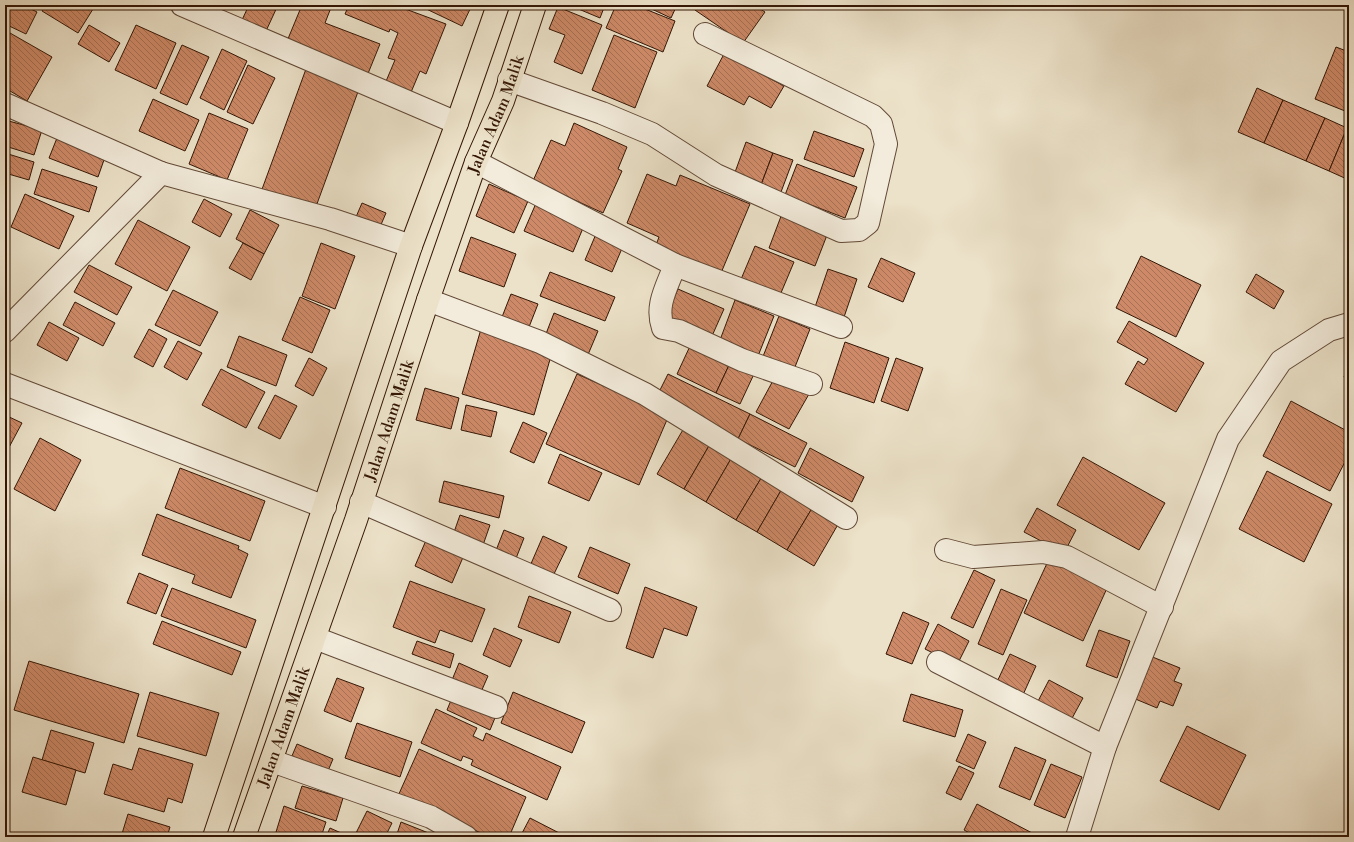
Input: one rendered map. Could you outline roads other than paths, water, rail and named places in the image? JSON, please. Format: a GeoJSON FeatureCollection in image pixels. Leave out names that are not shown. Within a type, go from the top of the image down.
{"type":"FeatureCollection","features":[{"type":"Feature","properties":{"kind":"main road","name":"Jalan Adam Malik"},"geometry":{"type":"LineString","coordinates":[[214,837],[325,508],[411,246],[457,123],[498,5]]}},
{"type":"Feature","properties":{"kind":"main road","name":"Jalan Adam Malik"},"geometry":{"type":"LineString","coordinates":[[244,837],[272,761],[476,162],[503,101],[535,5]]}},
{"type":"Feature","properties":{"kind":"main road"},"geometry":{"type":"LineString","coordinates":[[243,752],[272,761]]}},
{"type":"Feature","properties":{"kind":"street"},"geometry":{"type":"LineString","coordinates":[[182,5],[457,123]]}},
{"type":"Feature","properties":{"kind":"street"},"geometry":{"type":"LineString","coordinates":[[509,80],[652,134],[716,175],[841,231],[858,230],[868,223],[886,144],[881,124],[873,116],[705,34]]}},
{"type":"Feature","properties":{"kind":"street"},"geometry":{"type":"LineString","coordinates":[[5,104],[161,172],[330,219],[411,246]]}},
{"type":"Feature","properties":{"kind":"street"},"geometry":{"type":"LineString","coordinates":[[476,162],[675,265],[841,327]]}},
{"type":"Feature","properties":{"kind":"street"},"geometry":{"type":"LineString","coordinates":[[5,331],[161,172]]}},
{"type":"Feature","properties":{"kind":"street"},"geometry":{"type":"LineString","coordinates":[[675,265],[659,307],[659,319],[663,328],[679,331],[742,360],[811,384]]}},
{"type":"Feature","properties":{"kind":"street"},"geometry":{"type":"LineString","coordinates":[[428,300],[540,342],[645,394],[846,518]]}},
{"type":"Feature","properties":{"kind":"street"},"geometry":{"type":"LineString","coordinates":[[1078,837],[1106,747],[1228,439],[1281,361],[1329,330],[1349,324]]}},
{"type":"Feature","properties":{"kind":"street"},"geometry":{"type":"LineString","coordinates":[[5,384],[325,508]]}},
{"type":"Feature","properties":{"kind":"street"},"geometry":{"type":"LineString","coordinates":[[361,502],[610,610]]}},
{"type":"Feature","properties":{"kind":"street"},"geometry":{"type":"LineString","coordinates":[[946,550],[973,557],[1043,552],[1067,557],[1162,607]]}},
{"type":"Feature","properties":{"kind":"street"},"geometry":{"type":"LineString","coordinates":[[314,638],[496,707]]}},
{"type":"Feature","properties":{"kind":"street"},"geometry":{"type":"LineString","coordinates":[[938,662],[1106,747]]}},
{"type":"Feature","properties":{"kind":"street"},"geometry":{"type":"LineString","coordinates":[[272,761],[431,817],[466,837]]}}]}
